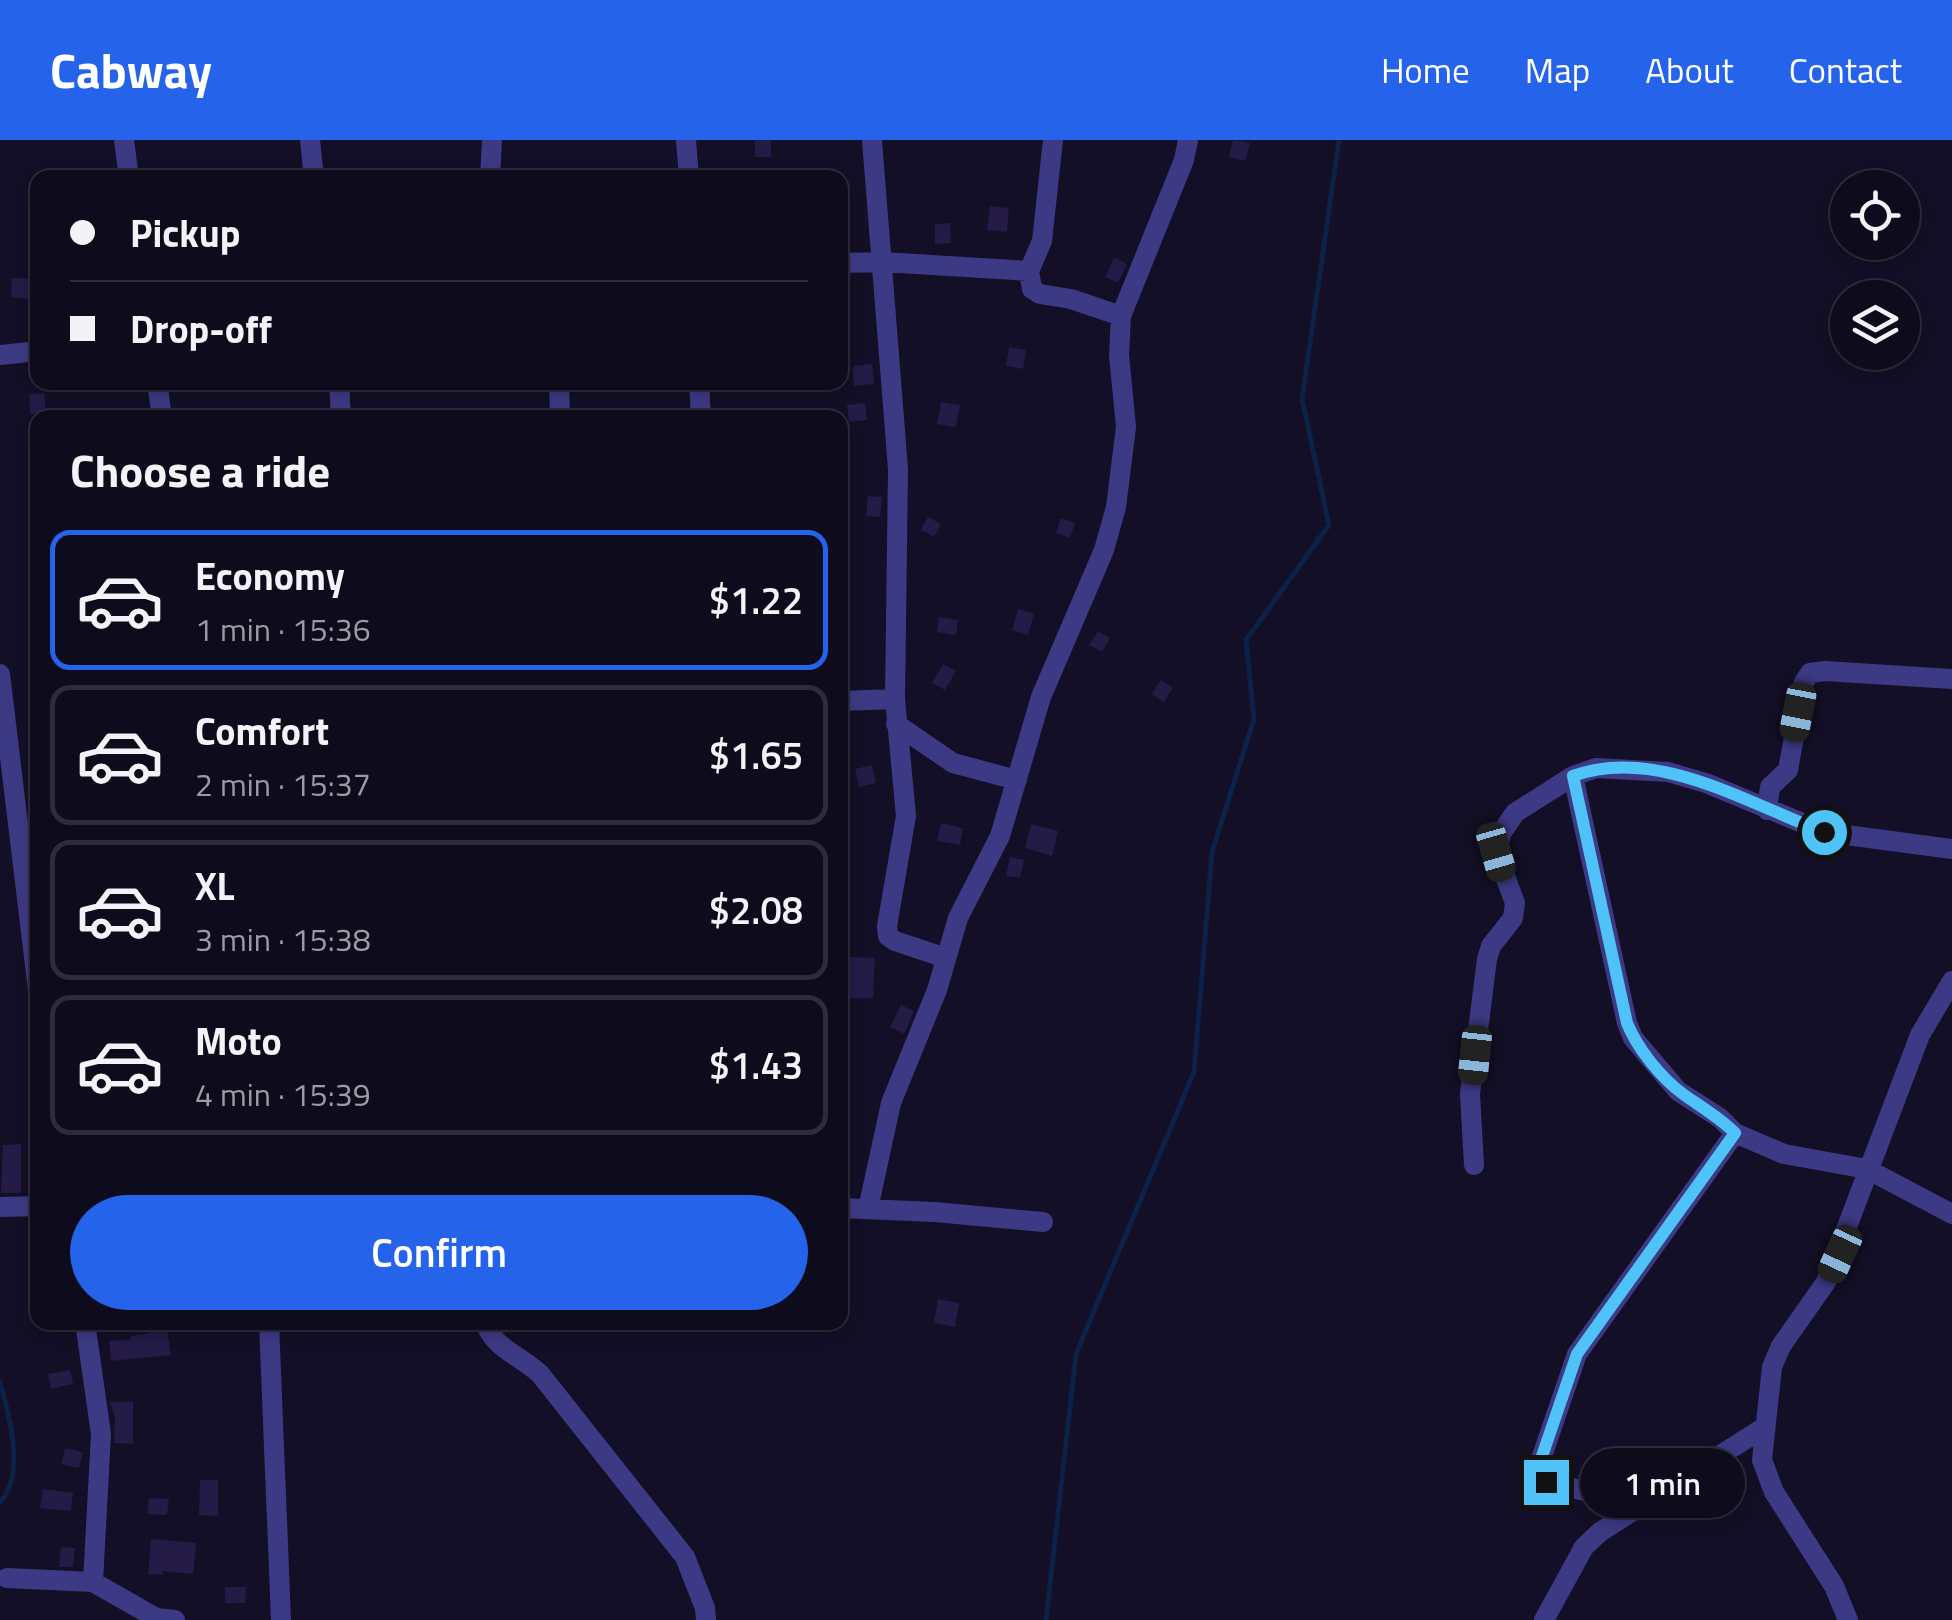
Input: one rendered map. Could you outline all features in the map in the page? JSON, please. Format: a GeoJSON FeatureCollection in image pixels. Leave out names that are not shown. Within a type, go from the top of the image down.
{"type":"FeatureCollection","features":[{"type":"Feature","properties":{"kind":"street"},"geometry":{"type":"LineString","coordinates":[[124,140],[129,170]]}},
{"type":"Feature","properties":{"kind":"street"},"geometry":{"type":"LineString","coordinates":[[310,140],[313,170]]}},
{"type":"Feature","properties":{"kind":"street"},"geometry":{"type":"LineString","coordinates":[[490,170],[492,140]]}},
{"type":"Feature","properties":{"kind":"street"},"geometry":{"type":"LineString","coordinates":[[686,140],[688,170]]}},
{"type":"Feature","properties":{"kind":"street"},"geometry":{"type":"LineString","coordinates":[[872,140],[898,469],[895,699],[906,816],[887,926],[888,936],[946,958]]}},
{"type":"Feature","properties":{"kind":"street"},"geometry":{"type":"LineString","coordinates":[[1053,140],[1042,240],[1029,271],[1032,289],[1121,316]]}},
{"type":"Feature","properties":{"kind":"street"},"geometry":{"type":"LineString","coordinates":[[868,1209],[892,1103],[937,990],[958,918],[1000,836],[1041,696],[1104,550],[1116,507],[1126,427],[1119,355],[1121,316],[1184,160],[1188,140]]}},
{"type":"Feature","properties":{"kind":"street"},"geometry":{"type":"LineString","coordinates":[[848,263],[1029,271]]}},
{"type":"Feature","properties":{"kind":"street"},"geometry":{"type":"LineString","coordinates":[[0,355],[30,353]]}},
{"type":"Feature","properties":{"kind":"street"},"geometry":{"type":"LineString","coordinates":[[1766,810],[1770,788],[1788,770],[1804,682],[1810,673],[1825,670],[1952,679]]}},
{"type":"Feature","properties":{"kind":"street"},"geometry":{"type":"LineString","coordinates":[[0,674],[27,798],[30,850]]}},
{"type":"Feature","properties":{"kind":"street"},"geometry":{"type":"LineString","coordinates":[[848,702],[895,699]]}},
{"type":"Feature","properties":{"kind":"street"},"geometry":{"type":"LineString","coordinates":[[896,724],[953,763],[1017,780]]}},
{"type":"Feature","properties":{"kind":"street"},"geometry":{"type":"LineString","coordinates":[[1474,1165],[1470,1094],[1487,959],[1491,946],[1513,918],[1514,904],[1496,852],[1502,832],[1515,813],[1573,776],[1596,768],[1668,772],[1706,783],[1824,832],[1952,849]]}},
{"type":"Feature","properties":{"kind":"street"},"geometry":{"type":"LineString","coordinates":[[1573,776],[1627,1023],[1633,1038],[1678,1091],[1720,1118],[1735,1133],[1784,1154],[1868,1168],[1952,1214]]}},
{"type":"Feature","properties":{"kind":"street"},"geometry":{"type":"LineString","coordinates":[[1848,1620],[1834,1586],[1774,1492],[1762,1460],[1772,1367],[1840,1254],[1868,1168],[1920,1034],[1952,981]]}},
{"type":"Feature","properties":{"kind":"street"},"geometry":{"type":"LineString","coordinates":[[1646,1505],[1546,1482],[1538,1476],[1540,1462],[1577,1354],[1735,1133]]}},
{"type":"Feature","properties":{"kind":"street"},"geometry":{"type":"LineString","coordinates":[[0,1207],[30,1206]]}},
{"type":"Feature","properties":{"kind":"street"},"geometry":{"type":"LineString","coordinates":[[848,1208],[1043,1222]]}},
{"type":"Feature","properties":{"kind":"street"},"geometry":{"type":"LineString","coordinates":[[86,1330],[101,1434],[93,1582]]}},
{"type":"Feature","properties":{"kind":"street"},"geometry":{"type":"LineString","coordinates":[[269,1330],[282,1620]]}},
{"type":"Feature","properties":{"kind":"street"},"geometry":{"type":"LineString","coordinates":[[488,1330],[495,1342],[540,1374],[685,1557],[706,1620]]}},
{"type":"Feature","properties":{"kind":"street"},"geometry":{"type":"LineString","coordinates":[[1544,1620],[1584,1547],[1600,1532],[1763,1428]]}},
{"type":"Feature","properties":{"kind":"street"},"geometry":{"type":"LineString","coordinates":[[7,1578],[93,1582],[156,1618],[175,1620]]}},
{"type":"Feature","properties":{"kind":"building"},"geometry":{"type":"Polygon","coordinates":[[[755,140],[771,140],[771,157],[755,157],[755,140]]]}},
{"type":"Feature","properties":{"kind":"building"},"geometry":{"type":"Polygon","coordinates":[[[1233,140],[1250,143],[1245,161],[1229,157],[1233,140]]]}},
{"type":"Feature","properties":{"kind":"building"},"geometry":{"type":"Polygon","coordinates":[[[990,206],[1009,208],[1007,232],[987,230],[990,206]]]}},
{"type":"Feature","properties":{"kind":"building"},"geometry":{"type":"Polygon","coordinates":[[[950,223],[951,243],[935,244],[935,224],[950,223]]]}},
{"type":"Feature","properties":{"kind":"building"},"geometry":{"type":"Polygon","coordinates":[[[1114,257],[1127,264],[1118,283],[1105,277],[1114,257]]]}},
{"type":"Feature","properties":{"kind":"building"},"geometry":{"type":"Polygon","coordinates":[[[12,278],[29,279],[28,299],[11,297],[12,278]]]}},
{"type":"Feature","properties":{"kind":"building"},"geometry":{"type":"Polygon","coordinates":[[[1009,347],[1026,350],[1023,369],[1006,366],[1009,347]]]}},
{"type":"Feature","properties":{"kind":"building"},"geometry":{"type":"Polygon","coordinates":[[[872,364],[874,384],[854,386],[853,366],[872,364]]]}},
{"type":"Feature","properties":{"kind":"building"},"geometry":{"type":"Polygon","coordinates":[[[44,393],[46,410],[30,410],[30,414],[29,394],[44,393]]]}},
{"type":"Feature","properties":{"kind":"building"},"geometry":{"type":"Polygon","coordinates":[[[941,402],[960,405],[956,427],[937,424],[941,402]]]}},
{"type":"Feature","properties":{"kind":"building"},"geometry":{"type":"Polygon","coordinates":[[[865,403],[867,420],[849,422],[847,405],[865,403]]]}},
{"type":"Feature","properties":{"kind":"building"},"geometry":{"type":"Polygon","coordinates":[[[868,496],[882,497],[880,517],[866,516],[868,496]]]}},
{"type":"Feature","properties":{"kind":"building"},"geometry":{"type":"Polygon","coordinates":[[[928,517],[941,524],[934,537],[921,530],[928,517]]]}},
{"type":"Feature","properties":{"kind":"building"},"geometry":{"type":"Polygon","coordinates":[[[1061,518],[1075,523],[1070,538],[1056,533],[1061,518]]]}},
{"type":"Feature","properties":{"kind":"building"},"geometry":{"type":"Polygon","coordinates":[[[1018,609],[1034,614],[1028,635],[1012,630],[1018,609]]]}},
{"type":"Feature","properties":{"kind":"building"},"geometry":{"type":"Polygon","coordinates":[[[939,617],[958,620],[956,635],[937,632],[939,617]]]}},
{"type":"Feature","properties":{"kind":"building"},"geometry":{"type":"Polygon","coordinates":[[[1098,631],[1110,638],[1102,652],[1089,645],[1098,631]]]}},
{"type":"Feature","properties":{"kind":"building"},"geometry":{"type":"Polygon","coordinates":[[[943,664],[956,671],[945,690],[932,683],[943,664]]]}},
{"type":"Feature","properties":{"kind":"building"},"geometry":{"type":"Polygon","coordinates":[[[1161,680],[1173,688],[1164,702],[1152,694],[1161,680]]]}},
{"type":"Feature","properties":{"kind":"building"},"geometry":{"type":"Polygon","coordinates":[[[872,765],[876,783],[859,787],[855,769],[872,765]]]}},
{"type":"Feature","properties":{"kind":"building"},"geometry":{"type":"Polygon","coordinates":[[[941,823],[963,828],[960,845],[937,841],[941,823]]]}},
{"type":"Feature","properties":{"kind":"building"},"geometry":{"type":"Polygon","coordinates":[[[1031,824],[1058,831],[1052,856],[1025,848],[1031,824]]]}},
{"type":"Feature","properties":{"kind":"building"},"geometry":{"type":"Polygon","coordinates":[[[1010,857],[1024,860],[1020,878],[1006,876],[1010,857]]]}},
{"type":"Feature","properties":{"kind":"building"},"geometry":{"type":"Polygon","coordinates":[[[848,957],[875,958],[873,998],[848,998],[848,957]]]}},
{"type":"Feature","properties":{"kind":"building"},"geometry":{"type":"Polygon","coordinates":[[[901,1005],[914,1011],[904,1034],[890,1027],[901,1005]]]}},
{"type":"Feature","properties":{"kind":"building"},"geometry":{"type":"Polygon","coordinates":[[[21,1144],[21,1193],[1,1193],[3,1145],[21,1144]]]}},
{"type":"Feature","properties":{"kind":"building"},"geometry":{"type":"Polygon","coordinates":[[[938,1299],[959,1303],[955,1327],[934,1323],[938,1299]]]}},
{"type":"Feature","properties":{"kind":"building"},"geometry":{"type":"Polygon","coordinates":[[[150,1330],[167,1330],[171,1355],[111,1361],[109,1341],[151,1333],[150,1330]]]}},
{"type":"Feature","properties":{"kind":"building"},"geometry":{"type":"Polygon","coordinates":[[[70,1370],[73,1384],[51,1389],[48,1374],[70,1370]]]}},
{"type":"Feature","properties":{"kind":"building"},"geometry":{"type":"Polygon","coordinates":[[[110,1402],[133,1402],[133,1444],[114,1443],[115,1417],[110,1402]]]}},
{"type":"Feature","properties":{"kind":"building"},"geometry":{"type":"Polygon","coordinates":[[[65,1448],[83,1452],[79,1468],[61,1464],[65,1448]]]}},
{"type":"Feature","properties":{"kind":"building"},"geometry":{"type":"Polygon","coordinates":[[[200,1480],[218,1480],[218,1516],[199,1515],[200,1480]]]}},
{"type":"Feature","properties":{"kind":"building"},"geometry":{"type":"Polygon","coordinates":[[[43,1489],[73,1493],[71,1511],[40,1508],[43,1489]]]}},
{"type":"Feature","properties":{"kind":"building"},"geometry":{"type":"Polygon","coordinates":[[[149,1498],[169,1499],[167,1515],[147,1514],[149,1498]]]}},
{"type":"Feature","properties":{"kind":"building"},"geometry":{"type":"Polygon","coordinates":[[[151,1539],[196,1543],[193,1574],[148,1574],[151,1539]]]}},
{"type":"Feature","properties":{"kind":"building"},"geometry":{"type":"Polygon","coordinates":[[[61,1547],[75,1548],[73,1567],[59,1567],[61,1547]]]}},
{"type":"Feature","properties":{"kind":"building"},"geometry":{"type":"Polygon","coordinates":[[[225,1587],[246,1587],[245,1603],[225,1603],[225,1587]]]}},
{"type":"Feature","properties":{"kind":"waterway"},"geometry":{"type":"LineString","coordinates":[[1046,1620],[1076,1354],[1194,1072],[1212,852],[1254,719],[1246,640],[1329,525],[1302,399],[1339,140]]}},
{"type":"Feature","properties":{"kind":"waterway"},"geometry":{"type":"LineString","coordinates":[[0,1382],[14,1461],[8,1490],[0,1502]]}},
{"type":"Feature","properties":{"kind":"route"},"geometry":{"type":"LineString","coordinates":[[1546,1482],[1538,1476],[1540,1462],[1577,1354],[1735,1133],[1720,1118],[1678,1091],[1633,1038],[1573,776],[1596,768],[1668,772],[1706,783],[1824,832]]}}]}
